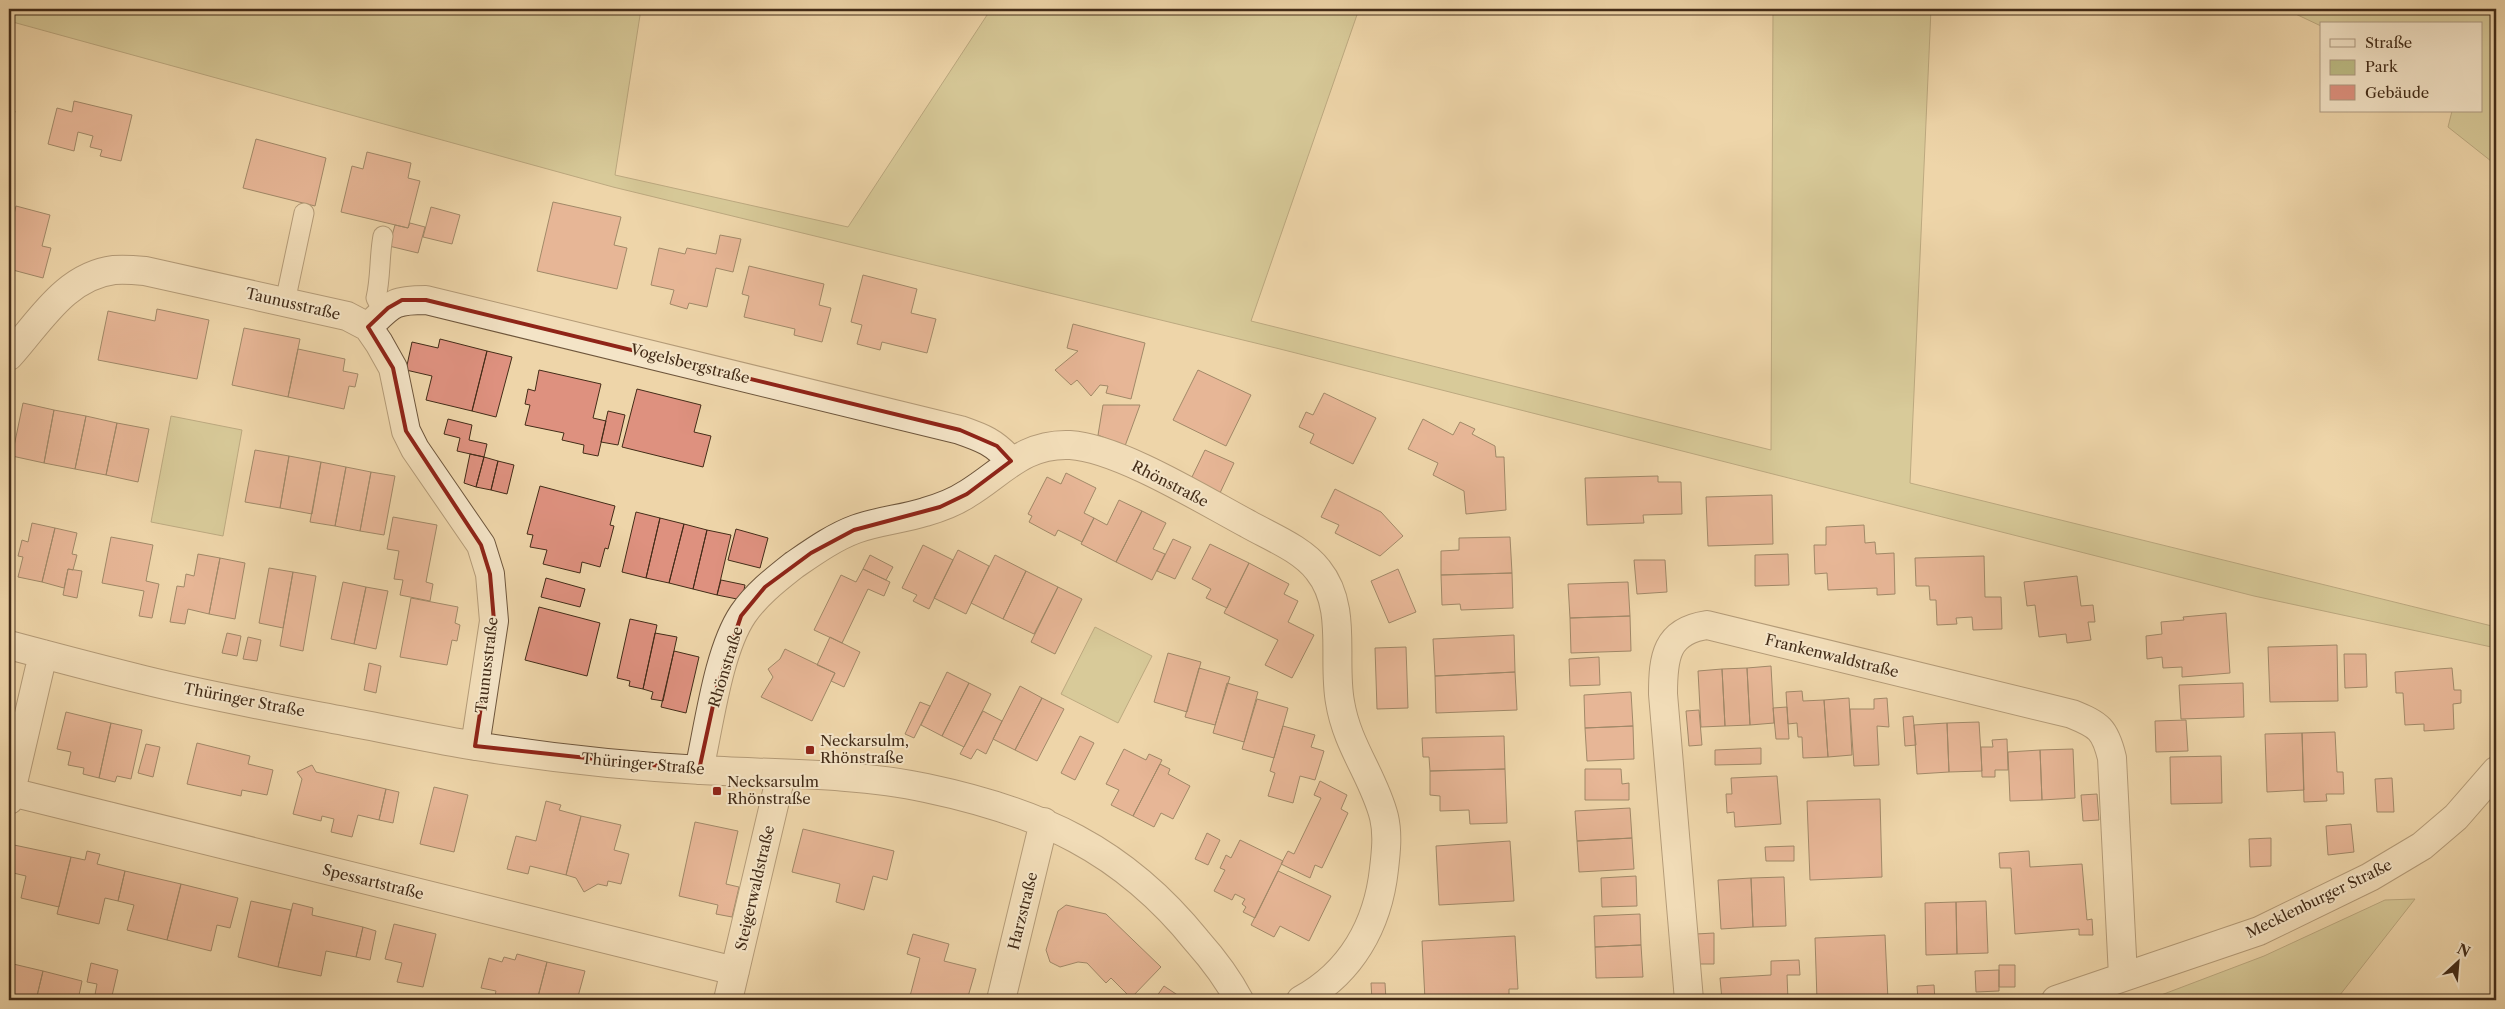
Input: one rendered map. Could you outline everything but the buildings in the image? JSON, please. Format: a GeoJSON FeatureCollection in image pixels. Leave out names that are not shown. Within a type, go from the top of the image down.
{"type":"FeatureCollection","features":[{"type":"Feature","properties":{"kind":"street","name":"Taunusstraße"},"geometry":{"type":"LineString","coordinates":[[9,356],[63,292],[87,278],[114,270],[145,271],[347,316],[376,320],[393,368],[406,431],[415,449],[481,545],[490,574],[494,621],[475,746]]}},
{"type":"Feature","properties":{"kind":"street","name":"Vogelsbergstraße"},"geometry":{"type":"LineString","coordinates":[[376,320],[402,300],[426,300],[960,430],[985,438],[997,446],[1011,461]]}},
{"type":"Feature","properties":{"kind":"street","name":"Rhönstraße"},"geometry":{"type":"LineString","coordinates":[[700,770],[717,687],[727,650],[741,616],[765,587],[811,553],[854,530],[940,506],[967,494],[1011,461],[1040,449],[1071,445],[1110,455],[1159,477],[1295,550],[1318,569],[1332,594],[1337,620],[1340,703],[1351,744],[1379,802],[1384,819],[1386,847],[1382,887],[1374,916],[1362,943],[1343,968],[1320,990],[1301,1000]]}},
{"type":"Feature","properties":{"kind":"street","name":"Frankenwaldstraße"},"geometry":{"type":"LineString","coordinates":[[1689,1000],[1663,694],[1663,671],[1668,651],[1677,636],[1689,628],[1707,625],[2072,714],[2100,728],[2106,736],[2112,758],[2122,976]]}},
{"type":"Feature","properties":{"kind":"street","name":"Thüringer Straße"},"geometry":{"type":"LineString","coordinates":[[9,645],[146,681],[475,746],[562,757],[700,770],[853,779],[924,787],[998,806],[1044,822],[1110,857],[1144,884],[1183,922],[1211,957],[1240,1000]]}},
{"type":"Feature","properties":{"kind":"street"},"geometry":{"type":"LineString","coordinates":[[10,796],[43,654]]}},
{"type":"Feature","properties":{"kind":"street","name":"Mecklenburger Straße"},"geometry":{"type":"LineString","coordinates":[[2056,1000],[2259,931],[2370,877],[2422,846],[2456,817],[2496,771]]}},
{"type":"Feature","properties":{"kind":"street","name":"Steigerwaldstraße"},"geometry":{"type":"LineString","coordinates":[[728,1000],[781,775]]}},
{"type":"Feature","properties":{"kind":"street","name":"Spessartstraße"},"geometry":{"type":"LineString","coordinates":[[10,796],[735,971]]}},
{"type":"Feature","properties":{"kind":"street","name":"Harzstraße"},"geometry":{"type":"LineString","coordinates":[[1001,1000],[1044,822]]}},
{"type":"Feature","properties":{"kind":"lane"},"geometry":{"type":"LineString","coordinates":[[284,302],[304,213]]}},
{"type":"Feature","properties":{"kind":"lane"},"geometry":{"type":"LineString","coordinates":[[376,320],[376,298],[380,280],[380,253],[383,236]]}},
{"type":"Feature","properties":{"kind":"highlighted area"},"geometry":{"type":"Polygon","coordinates":[[[402,300],[426,300],[960,430],[997,446],[1011,461],[967,494],[940,507],[854,530],[811,553],[765,587],[741,616],[717,687],[699,770],[475,746],[494,621],[490,574],[481,545],[406,431],[393,368],[368,327],[388,308],[402,300]]]}},
{"type":"Feature","properties":{"kind":"green space"},"geometry":{"type":"Polygon","coordinates":[[[9,9],[641,9],[615,175],[848,227],[991,9],[1359,9],[1251,321],[1771,450],[1773,9],[1931,9],[1910,483],[2496,627],[2496,648],[2254,596],[1280,349],[613,187],[9,21],[9,9]]]}},
{"type":"Feature","properties":{"kind":"green space"},"geometry":{"type":"Polygon","coordinates":[[[2285,9],[2496,9],[2496,165],[2448,127],[2452,112],[2482,112],[2482,22],[2320,22],[2320,26],[2285,9]]]}},
{"type":"Feature","properties":{"kind":"green space"},"geometry":{"type":"Polygon","coordinates":[[[171,416],[242,430],[223,536],[151,522],[171,416]]]}},
{"type":"Feature","properties":{"kind":"green space"},"geometry":{"type":"Polygon","coordinates":[[[1095,627],[1152,656],[1118,723],[1061,694],[1095,627]]]}},
{"type":"Feature","properties":{"kind":"green space"},"geometry":{"type":"Polygon","coordinates":[[[2415,899],[2336,1000],[2148,1000],[2264,956],[2385,900],[2415,899]]]}},
{"type":"Feature","properties":{"kind":"place","name":"Neckarsulm, Rhönstraße"},"geometry":{"type":"Point","coordinates":[810,750]}},
{"type":"Feature","properties":{"kind":"place","name":"Necksarsulm Rhönstraße"},"geometry":{"type":"Point","coordinates":[717,791]}}]}
